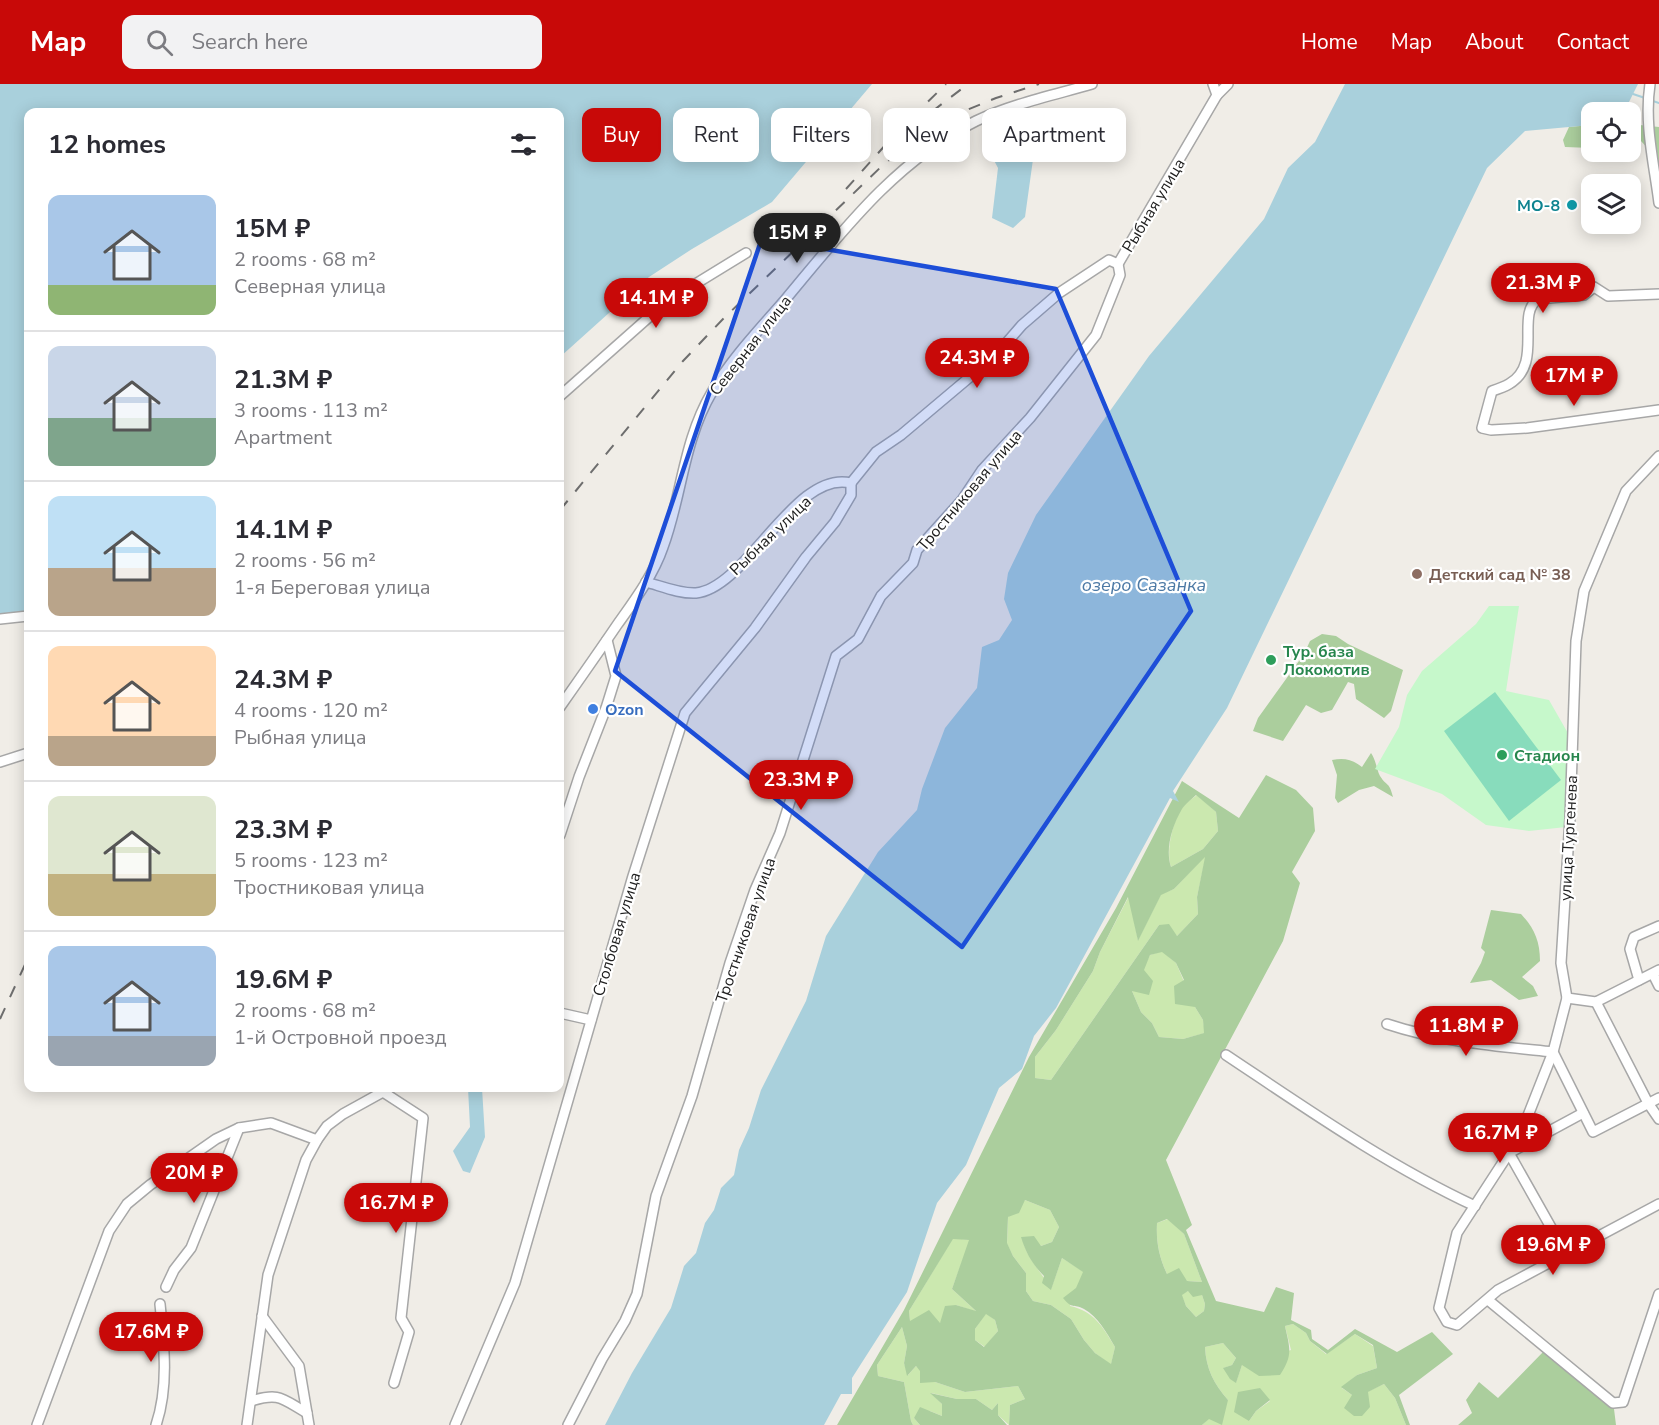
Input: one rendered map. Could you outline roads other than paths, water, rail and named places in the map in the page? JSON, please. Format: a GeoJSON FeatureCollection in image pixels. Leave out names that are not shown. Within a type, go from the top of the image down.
{"type":"FeatureCollection","features":[{"type":"Feature","properties":{"kind":"street","name":"Северная улица"},"geometry":{"type":"LineString","coordinates":[[646,582],[663,548],[686,454],[711,393],[735,359],[861,210],[906,166],[976,121],[1004,110],[1092,84]]}},
{"type":"Feature","properties":{"kind":"street"},"geometry":{"type":"LineString","coordinates":[[1213,84],[1217,95]]}},
{"type":"Feature","properties":{"kind":"street","name":"Рыбная улица"},"geometry":{"type":"LineString","coordinates":[[646,582],[694,593],[712,589],[749,557],[766,535],[804,498],[837,482],[851,483],[876,452],[901,435],[996,355],[1022,325],[1059,293],[1109,260],[1118,264],[1217,95],[1228,84]]}},
{"type":"Feature","properties":{"kind":"street"},"geometry":{"type":"LineString","coordinates":[[1650,84],[1647,102],[1649,137],[1659,203]]}},
{"type":"Feature","properties":{"kind":"street"},"geometry":{"type":"LineString","coordinates":[[564,392],[666,302],[746,253]]}},
{"type":"Feature","properties":{"kind":"street","name":"Тростниковая улица"},"geometry":{"type":"LineString","coordinates":[[568,1425],[638,1294],[656,1196],[692,1096],[730,963],[755,890],[780,833],[836,656],[858,639],[882,596],[913,563],[916,550],[962,500],[982,470],[1030,418],[1096,334],[1120,275],[1118,264]]}},
{"type":"Feature","properties":{"kind":"street"},"geometry":{"type":"LineString","coordinates":[[1659,294],[1608,296],[1594,287],[1584,295],[1538,298],[1529,309],[1529,347],[1524,368],[1511,383],[1492,391],[1482,428],[1491,430],[1527,428],[1659,410]]}},
{"type":"Feature","properties":{"kind":"street","name":"улица Тургенева"},"geometry":{"type":"LineString","coordinates":[[1567,998],[1561,963],[1570,818],[1576,641],[1584,591],[1626,490],[1659,456]]}},
{"type":"Feature","properties":{"kind":"street","name":"Столбовая улица"},"geometry":{"type":"LineString","coordinates":[[455,1425],[515,1283],[633,876],[685,713],[755,628],[806,557],[835,522],[851,495],[851,483]]}},
{"type":"Feature","properties":{"kind":"street"},"geometry":{"type":"LineString","coordinates":[[564,701],[646,582]]}},
{"type":"Feature","properties":{"kind":"street"},"geometry":{"type":"LineString","coordinates":[[0,619],[24,616]]}},
{"type":"Feature","properties":{"kind":"street"},"geometry":{"type":"LineString","coordinates":[[564,823],[616,676],[607,640]]}},
{"type":"Feature","properties":{"kind":"street"},"geometry":{"type":"LineString","coordinates":[[0,762],[24,754]]}},
{"type":"Feature","properties":{"kind":"street"},"geometry":{"type":"LineString","coordinates":[[1639,981],[1630,950],[1634,937],[1659,926]]}},
{"type":"Feature","properties":{"kind":"street"},"geometry":{"type":"LineString","coordinates":[[1659,986],[1656,972],[1596,1002],[1567,998],[1553,1052],[1527,1118],[1509,1153],[1457,1233],[1439,1308],[1448,1322],[1457,1324],[1498,1290],[1659,1204]]}},
{"type":"Feature","properties":{"kind":"street"},"geometry":{"type":"LineString","coordinates":[[1596,1002],[1648,1103],[1659,1119]]}},
{"type":"Feature","properties":{"kind":"street"},"geometry":{"type":"LineString","coordinates":[[564,1014],[591,1020]]}},
{"type":"Feature","properties":{"kind":"street"},"geometry":{"type":"LineString","coordinates":[[1387,1024],[1418,1034],[1458,1042],[1553,1052]]}},
{"type":"Feature","properties":{"kind":"street"},"geometry":{"type":"LineString","coordinates":[[1553,1052],[1593,1132],[1659,1098]]}},
{"type":"Feature","properties":{"kind":"street"},"geometry":{"type":"LineString","coordinates":[[1226,1055],[1318,1116],[1412,1174],[1475,1206]]}},
{"type":"Feature","properties":{"kind":"street"},"geometry":{"type":"LineString","coordinates":[[247,1425],[262,1316],[272,1264],[306,1160],[327,1126],[343,1114],[383,1092]]}},
{"type":"Feature","properties":{"kind":"street"},"geometry":{"type":"LineString","coordinates":[[390,1092],[423,1118],[400,1318],[409,1332],[394,1383]]}},
{"type":"Feature","properties":{"kind":"street"},"geometry":{"type":"LineString","coordinates":[[1509,1153],[1583,1113]]}},
{"type":"Feature","properties":{"kind":"street"},"geometry":{"type":"LineString","coordinates":[[37,1425],[109,1231],[126,1204],[216,1139],[239,1128],[271,1123],[317,1140]]}},
{"type":"Feature","properties":{"kind":"street"},"geometry":{"type":"LineString","coordinates":[[166,1287],[174,1270],[191,1248],[239,1128]]}},
{"type":"Feature","properties":{"kind":"street"},"geometry":{"type":"LineString","coordinates":[[1509,1153],[1566,1254]]}},
{"type":"Feature","properties":{"kind":"street"},"geometry":{"type":"LineString","coordinates":[[1488,1300],[1613,1403],[1618,1404],[1623,1402],[1659,1294]]}},
{"type":"Feature","properties":{"kind":"street"},"geometry":{"type":"LineString","coordinates":[[156,1425],[162,1408],[165,1351],[160,1304]]}},
{"type":"Feature","properties":{"kind":"street"},"geometry":{"type":"LineString","coordinates":[[262,1316],[300,1366],[309,1425]]}},
{"type":"Feature","properties":{"kind":"street"},"geometry":{"type":"LineString","coordinates":[[251,1401],[271,1395],[307,1413]]}},
{"type":"Feature","properties":{"kind":"water"},"geometry":{"type":"Polygon","coordinates":[[[0,84],[872,84],[852,108],[771,108],[771,162],[806,162],[772,202],[649,277],[564,353],[564,108],[24,108],[24,615],[0,617],[0,84]]]}},
{"type":"Feature","properties":{"kind":"water","name":"озеро Сазанка"},"geometry":{"type":"Polygon","coordinates":[[[1345,84],[1638,84],[1629,102],[1581,102],[1581,126],[1525,131],[1487,168],[1227,708],[1173,791],[1179,802],[1170,798],[1056,1008],[1034,1036],[1022,1069],[999,1088],[966,1165],[937,1203],[907,1292],[852,1378],[852,1394],[841,1394],[824,1425],[605,1425],[632,1373],[671,1308],[684,1266],[696,1253],[705,1223],[714,1210],[721,1188],[734,1175],[739,1150],[749,1128],[761,1090],[806,1001],[826,936],[878,852],[917,810],[922,789],[945,728],[977,688],[982,647],[999,640],[1012,620],[1004,599],[1008,573],[1036,515],[1149,356],[1264,219],[1288,168],[1315,142],[1345,84]]]}},
{"type":"Feature","properties":{"kind":"water"},"geometry":{"type":"Polygon","coordinates":[[[995,162],[1033,162],[1025,217],[1013,228],[992,218],[998,168],[995,162]]]}},
{"type":"Feature","properties":{"kind":"water"},"geometry":{"type":"Polygon","coordinates":[[[468,1092],[482,1092],[485,1137],[470,1173],[463,1171],[453,1151],[470,1127],[468,1092]]]}},
{"type":"Feature","properties":{"kind":"waterway"},"geometry":{"type":"LineString","coordinates":[[1633,94],[1645,98]]}},
{"type":"Feature","properties":{"kind":"waterway"},"geometry":{"type":"LineString","coordinates":[[1650,100],[1659,103]]}},
{"type":"Feature","properties":{"kind":"railway"},"geometry":{"type":"LineString","coordinates":[[846,189],[897,132],[946,84]]}},
{"type":"Feature","properties":{"kind":"railway"},"geometry":{"type":"LineString","coordinates":[[937,108],[968,84]]}},
{"type":"Feature","properties":{"kind":"railway"},"geometry":{"type":"LineString","coordinates":[[564,505],[683,361],[723,319],[884,164],[914,141],[962,112],[1039,84]]}},
{"type":"Feature","properties":{"kind":"railway"},"geometry":{"type":"LineString","coordinates":[[0,1019],[24,967]]}},
{"type":"Feature","properties":{"kind":"place","name":"MO-8"},"geometry":{"type":"Point","coordinates":[1572,205]}},
{"type":"Feature","properties":{"kind":"place","name":"Детский сад № 38"},"geometry":{"type":"Point","coordinates":[1417,574]}},
{"type":"Feature","properties":{"kind":"place","name":"Тур. база Локомотив"},"geometry":{"type":"Point","coordinates":[1271,660]}},
{"type":"Feature","properties":{"kind":"place","name":"Ozon"},"geometry":{"type":"Point","coordinates":[593,709]}},
{"type":"Feature","properties":{"kind":"place","name":"Стадион"},"geometry":{"type":"Point","coordinates":[1502,755]}}]}
